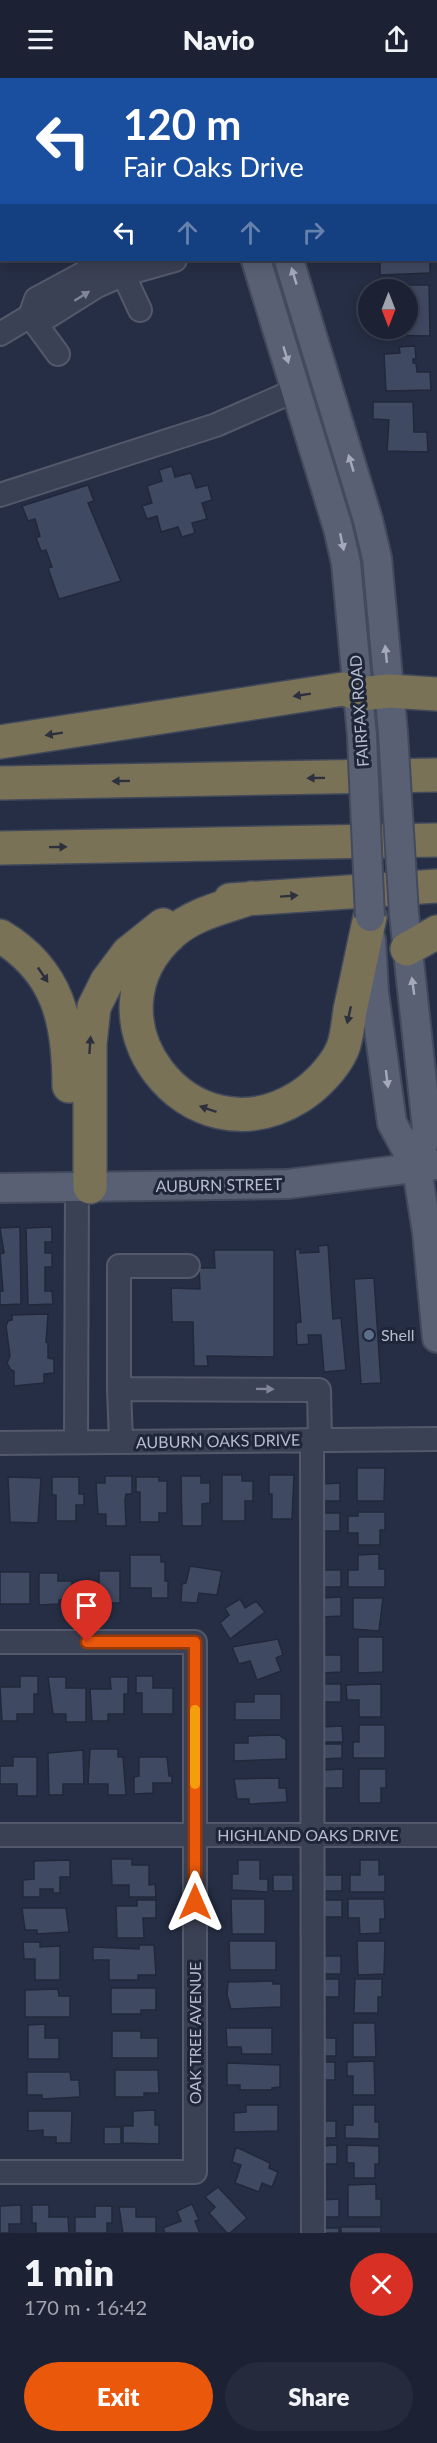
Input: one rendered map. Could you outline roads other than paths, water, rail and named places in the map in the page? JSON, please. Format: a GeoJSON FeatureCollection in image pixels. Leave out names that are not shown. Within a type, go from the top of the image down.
{"type":"FeatureCollection","features":[{"type":"Feature","properties":{"kind":"highway"},"geometry":{"type":"LineString","coordinates":[[0,742],[343,689],[375,693],[437,694]]}},
{"type":"Feature","properties":{"kind":"highway"},"geometry":{"type":"LineString","coordinates":[[0,783],[437,775]]}},
{"type":"Feature","properties":{"kind":"highway"},"geometry":{"type":"LineString","coordinates":[[0,848],[437,840]]}},
{"type":"Feature","properties":{"kind":"highway"},"geometry":{"type":"LineString","coordinates":[[79,1187],[94,1007],[107,981],[128,953],[151,933],[182,913],[210,902],[437,886]]}},
{"type":"Feature","properties":{"kind":"highway"},"geometry":{"type":"LineString","coordinates":[[251,898],[196,918],[173,932],[153,954],[140,982],[136,1001],[139,1032],[149,1060],[166,1082],[191,1103],[222,1113],[252,1113],[282,1107],[313,1088],[342,1051],[370,917]]}},
{"type":"Feature","properties":{"kind":"highway"},"geometry":{"type":"LineString","coordinates":[[407,949],[437,932]]}},
{"type":"Feature","properties":{"kind":"highway"},"geometry":{"type":"LineString","coordinates":[[0,936],[35,964],[56,994],[65,1024],[79,1187]]}},
{"type":"Feature","properties":{"kind":"main road","name":"FAIRFAX ROAD"},"geometry":{"type":"LineString","coordinates":[[256,261],[338,528],[375,693],[393,733],[407,949],[427,1128],[427,1232],[437,1338]]}},
{"type":"Feature","properties":{"kind":"main road","name":"FAIRFAX ROAD"},"geometry":{"type":"LineString","coordinates":[[289,261],[368,520],[376,558],[375,693],[362,736],[375,993],[392,1123],[427,1167]]}},
{"type":"Feature","properties":{"kind":"main road","name":"AUBURN STREET"},"geometry":{"type":"LineString","coordinates":[[0,1188],[288,1184],[427,1167]]}},
{"type":"Feature","properties":{"kind":"street"},"geometry":{"type":"LineString","coordinates":[[0,334],[30,316],[36,299],[116,265],[163,261]]}},
{"type":"Feature","properties":{"kind":"street"},"geometry":{"type":"LineString","coordinates":[[116,265],[140,310]]}},
{"type":"Feature","properties":{"kind":"street"},"geometry":{"type":"LineString","coordinates":[[30,316],[58,354]]}},
{"type":"Feature","properties":{"kind":"street"},"geometry":{"type":"LineString","coordinates":[[0,495],[216,425],[296,390]]}},
{"type":"Feature","properties":{"kind":"street"},"geometry":{"type":"LineString","coordinates":[[76,1442],[79,1187]]}},
{"type":"Feature","properties":{"kind":"street"},"geometry":{"type":"LineString","coordinates":[[121,1442],[119,1266],[188,1266]]}},
{"type":"Feature","properties":{"kind":"street"},"geometry":{"type":"LineString","coordinates":[[119,1389],[319,1390],[316,1440],[313,2233]]}},
{"type":"Feature","properties":{"kind":"street","name":"AUBURN OAKS DRIVE"},"geometry":{"type":"LineString","coordinates":[[0,1443],[437,1438]]}},
{"type":"Feature","properties":{"kind":"street","name":"OAK TREE AVENUE"},"geometry":{"type":"LineString","coordinates":[[0,1642],[195,1642],[195,2172],[0,2172]]}},
{"type":"Feature","properties":{"kind":"street","name":"HIGHLAND OAKS DRIVE"},"geometry":{"type":"LineString","coordinates":[[0,1835],[437,1835]]}},
{"type":"Feature","properties":{"kind":"place","name":"Shell"},"geometry":{"type":"Point","coordinates":[369,1335]}}]}
